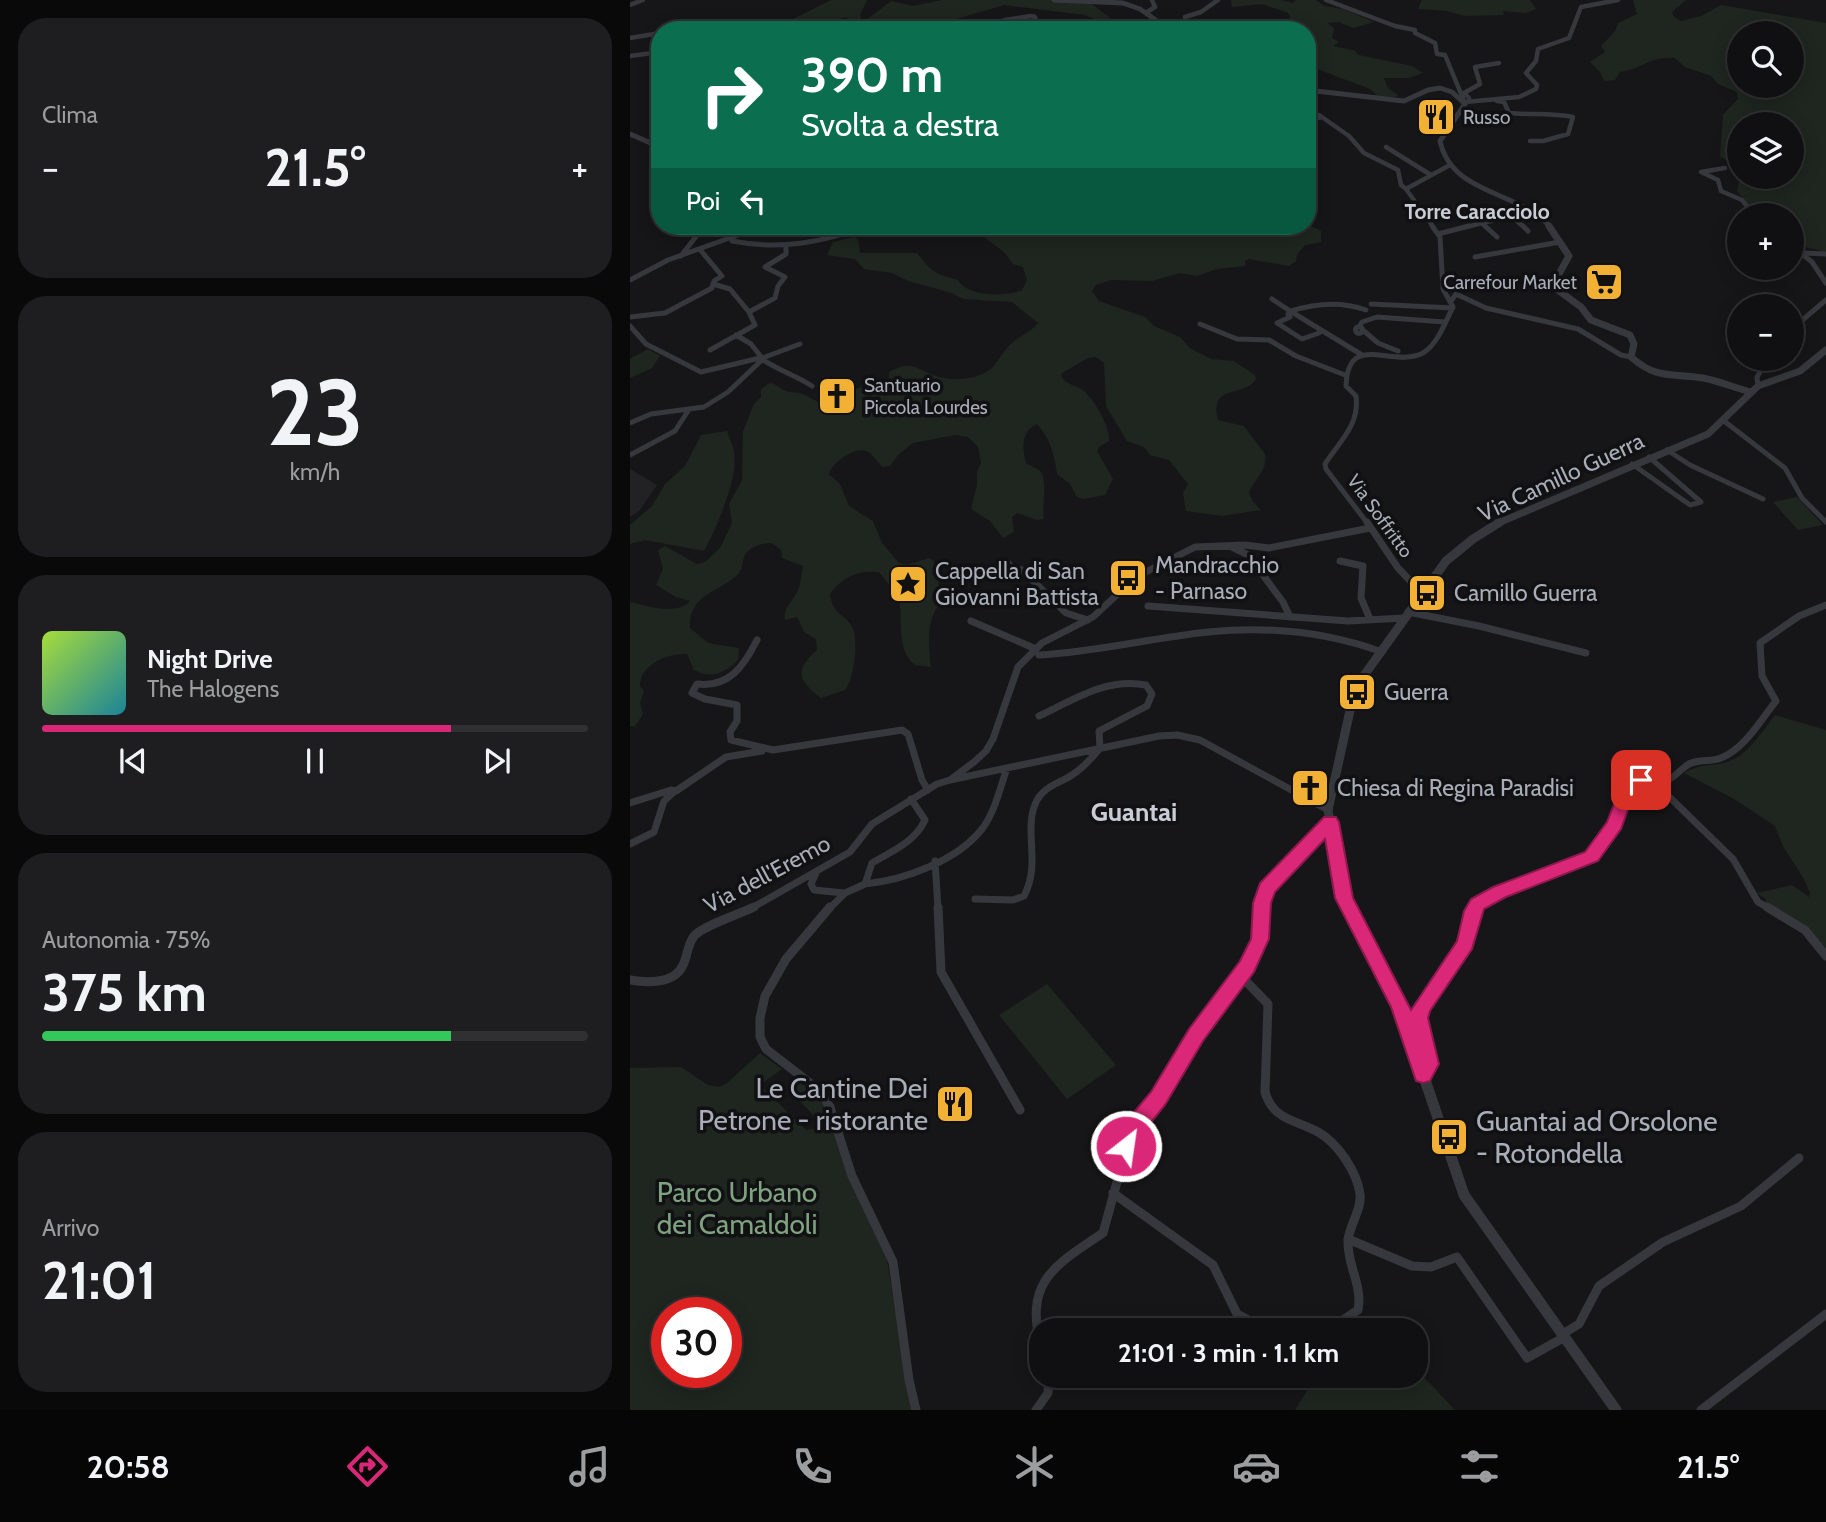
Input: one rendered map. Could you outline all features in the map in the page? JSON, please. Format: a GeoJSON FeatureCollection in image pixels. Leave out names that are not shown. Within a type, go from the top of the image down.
{"type":"FeatureCollection","features":[{"type":"Feature","properties":{"kind":"street"},"geometry":{"type":"LineString","coordinates":[[630,5],[643,0]]}},
{"type":"Feature","properties":{"kind":"street"},"geometry":{"type":"LineString","coordinates":[[1054,0],[1116,1],[1140,9],[1157,21]]}},
{"type":"Feature","properties":{"kind":"street"},"geometry":{"type":"LineString","coordinates":[[1151,17],[1147,12],[1155,7],[1153,0]]}},
{"type":"Feature","properties":{"kind":"street"},"geometry":{"type":"LineString","coordinates":[[1186,21],[1185,17],[1202,12],[1218,0]]}},
{"type":"Feature","properties":{"kind":"street"},"geometry":{"type":"LineString","coordinates":[[1325,0],[1395,26],[1418,31],[1415,33],[1433,42],[1437,54],[1445,55],[1467,101]]}},
{"type":"Feature","properties":{"kind":"street"},"geometry":{"type":"LineString","coordinates":[[1316,91],[1394,101],[1416,99],[1424,92],[1446,90],[1457,93],[1467,101],[1518,97],[1538,88],[1527,73],[1536,61],[1536,52],[1541,47],[1569,38],[1581,7],[1579,0]]}},
{"type":"Feature","properties":{"kind":"street"},"geometry":{"type":"LineString","coordinates":[[1581,7],[1618,0]]}},
{"type":"Feature","properties":{"kind":"street"},"geometry":{"type":"LineString","coordinates":[[1002,21],[1031,16],[1035,17],[1036,21]]}},
{"type":"Feature","properties":{"kind":"street"},"geometry":{"type":"LineString","coordinates":[[630,38],[651,34]]}},
{"type":"Feature","properties":{"kind":"street"},"geometry":{"type":"LineString","coordinates":[[630,56],[651,53]]}},
{"type":"Feature","properties":{"kind":"street"},"geometry":{"type":"LineString","coordinates":[[1467,101],[1464,93],[1480,84],[1475,67],[1487,68],[1488,63],[1499,63]]}},
{"type":"Feature","properties":{"kind":"street"},"geometry":{"type":"LineString","coordinates":[[1486,99],[1504,102],[1509,113],[1528,115],[1548,112],[1573,117],[1568,134],[1543,141],[1530,141]]}},
{"type":"Feature","properties":{"kind":"street"},"geometry":{"type":"LineString","coordinates":[[1467,101],[1439,141],[1450,165],[1475,185],[1536,213],[1560,242],[1569,259],[1555,281],[1555,288],[1581,307],[1591,320],[1630,335],[1634,344],[1631,357]]}},
{"type":"Feature","properties":{"kind":"street"},"geometry":{"type":"LineString","coordinates":[[1316,117],[1321,116],[1349,135],[1364,153],[1398,170],[1401,185],[1438,234],[1443,289],[1452,304]]}},
{"type":"Feature","properties":{"kind":"street"},"geometry":{"type":"LineString","coordinates":[[630,135],[651,143]]}},
{"type":"Feature","properties":{"kind":"street"},"geometry":{"type":"LineString","coordinates":[[1386,147],[1431,175]]}},
{"type":"Feature","properties":{"kind":"street"},"geometry":{"type":"LineString","coordinates":[[1406,189],[1450,165]]}},
{"type":"Feature","properties":{"kind":"street"},"geometry":{"type":"LineString","coordinates":[[1725,168],[1701,172],[1718,180],[1721,191],[1739,198],[1743,203]]}},
{"type":"Feature","properties":{"kind":"street"},"geometry":{"type":"LineString","coordinates":[[1425,218],[1442,210],[1455,211],[1456,207]]}},
{"type":"Feature","properties":{"kind":"street"},"geometry":{"type":"LineString","coordinates":[[1438,234],[1515,215],[1525,207]]}},
{"type":"Feature","properties":{"kind":"street"},"geometry":{"type":"LineString","coordinates":[[1515,215],[1512,217],[1528,231]]}},
{"type":"Feature","properties":{"kind":"street"},"geometry":{"type":"LineString","coordinates":[[1483,224],[1497,237]]}},
{"type":"Feature","properties":{"kind":"street"},"geometry":{"type":"LineString","coordinates":[[681,256],[696,235]]}},
{"type":"Feature","properties":{"kind":"street"},"geometry":{"type":"LineString","coordinates":[[630,280],[681,256],[702,252],[745,235]]}},
{"type":"Feature","properties":{"kind":"street"},"geometry":{"type":"LineString","coordinates":[[733,241],[753,246],[786,246],[844,235]]}},
{"type":"Feature","properties":{"kind":"street"},"geometry":{"type":"LineString","coordinates":[[1475,257],[1560,242]]}},
{"type":"Feature","properties":{"kind":"street"},"geometry":{"type":"LineString","coordinates":[[749,312],[775,298],[778,286],[785,278],[765,268],[786,254],[786,246]]}},
{"type":"Feature","properties":{"kind":"street"},"geometry":{"type":"LineString","coordinates":[[630,317],[655,317],[674,312],[712,288],[722,276],[714,270],[711,260],[702,252]]}},
{"type":"Feature","properties":{"kind":"street"},"geometry":{"type":"LineString","coordinates":[[1804,253],[1826,254]]}},
{"type":"Feature","properties":{"kind":"street"},"geometry":{"type":"LineString","coordinates":[[1804,253],[1826,284]]}},
{"type":"Feature","properties":{"kind":"street"},"geometry":{"type":"LineString","coordinates":[[710,350],[756,324],[731,288],[724,283],[713,284]]}},
{"type":"Feature","properties":{"kind":"street"},"geometry":{"type":"LineString","coordinates":[[1200,324],[1237,339],[1269,340],[1296,356],[1345,375],[1353,360],[1362,355],[1391,353],[1410,358],[1422,353],[1431,345],[1445,322],[1456,294],[1486,308],[1578,328],[1621,355],[1631,357],[1647,372],[1661,377],[1705,378],[1751,392]]}},
{"type":"Feature","properties":{"kind":"street"},"geometry":{"type":"LineString","coordinates":[[1272,299],[1362,355]]}},
{"type":"Feature","properties":{"kind":"street"},"geometry":{"type":"LineString","coordinates":[[1804,319],[1826,300]]}},
{"type":"Feature","properties":{"kind":"street"},"geometry":{"type":"LineString","coordinates":[[1319,333],[1303,339],[1277,326],[1277,323],[1290,317],[1288,314],[1317,304],[1368,307],[1452,304]]}},
{"type":"Feature","properties":{"kind":"street"},"geometry":{"type":"LineString","coordinates":[[1422,353],[1406,355],[1382,345],[1361,329],[1361,323],[1377,317],[1445,322]]}},
{"type":"Feature","properties":{"kind":"street"},"geometry":{"type":"LineString","coordinates":[[630,326],[646,344],[701,372],[762,359],[800,344]]}},
{"type":"Feature","properties":{"kind":"street"},"geometry":{"type":"LineString","coordinates":[[736,335],[751,344],[762,359],[782,373],[798,377],[812,386]]}},
{"type":"Feature","properties":{"kind":"street"},"geometry":{"type":"LineString","coordinates":[[1761,371],[1757,377],[1758,386],[1800,371],[1826,351]]}},
{"type":"Feature","properties":{"kind":"street"},"geometry":{"type":"LineString","coordinates":[[630,423],[651,414],[701,408],[728,393],[762,359]]}},
{"type":"Feature","properties":{"kind":"street","name":"Via Soffritto"},"geometry":{"type":"LineString","coordinates":[[1345,375],[1346,386],[1356,396],[1356,416],[1347,436],[1325,464],[1326,469],[1398,568],[1422,593]]}},
{"type":"Feature","properties":{"kind":"street","name":"Via Camillo Guerra"},"geometry":{"type":"LineString","coordinates":[[1329,816],[1355,688],[1446,561],[1496,524],[1708,434],[1758,386]]}},
{"type":"Feature","properties":{"kind":"street"},"geometry":{"type":"LineString","coordinates":[[630,455],[675,431],[688,411]]}},
{"type":"Feature","properties":{"kind":"street"},"geometry":{"type":"LineString","coordinates":[[1724,421],[1785,468],[1802,498],[1826,522]]}},
{"type":"Feature","properties":{"kind":"street"},"geometry":{"type":"LineString","coordinates":[[1667,450],[1690,465],[1763,499]]}},
{"type":"Feature","properties":{"kind":"street"},"geometry":{"type":"LineString","coordinates":[[1632,464],[1690,505],[1701,502],[1649,457]]}},
{"type":"Feature","properties":{"kind":"street"},"geometry":{"type":"LineString","coordinates":[[950,780],[986,751],[1018,667],[1038,652],[1042,643],[1088,620],[1106,607],[1136,577],[1195,547],[1222,545],[1269,548],[1370,528]]}},
{"type":"Feature","properties":{"kind":"street"},"geometry":{"type":"LineString","coordinates":[[1222,545],[1248,555],[1283,601],[1290,617]]}},
{"type":"Feature","properties":{"kind":"street"},"geometry":{"type":"LineString","coordinates":[[1340,561],[1363,566],[1361,598],[1370,619]]}},
{"type":"Feature","properties":{"kind":"street"},"geometry":{"type":"LineString","coordinates":[[1007,562],[1012,568],[1022,570],[1066,613],[1088,620]]}},
{"type":"Feature","properties":{"kind":"street"},"geometry":{"type":"LineString","coordinates":[[1655,783],[1674,776],[1691,763],[1720,758],[1737,746],[1776,701],[1761,671],[1760,643],[1799,616],[1826,605]]}},
{"type":"Feature","properties":{"kind":"street"},"geometry":{"type":"LineString","coordinates":[[1148,606],[1349,621],[1386,621],[1406,615],[1479,625],[1586,653]]}},
{"type":"Feature","properties":{"kind":"street"},"geometry":{"type":"LineString","coordinates":[[971,621],[1038,652],[1080,654],[1227,630],[1345,638],[1382,652]]}},
{"type":"Feature","properties":{"kind":"street"},"geometry":{"type":"LineString","coordinates":[[757,640],[753,649],[724,682],[710,686],[696,684],[692,693],[705,699],[737,705],[737,721],[730,732],[732,740],[773,750]]}},
{"type":"Feature","properties":{"kind":"street"},"geometry":{"type":"LineString","coordinates":[[1039,716],[1115,684],[1133,681],[1146,685],[1152,694],[1150,702],[1098,731],[1100,748]]}},
{"type":"Feature","properties":{"kind":"street"},"geometry":{"type":"LineString","coordinates":[[630,845],[654,832],[664,801],[726,757],[902,730],[908,734],[922,780],[928,790]]}},
{"type":"Feature","properties":{"kind":"street"},"geometry":{"type":"LineString","coordinates":[[950,780],[1158,736],[1190,737],[1251,766],[1329,816],[1344,898],[1400,1006],[1464,1195],[1616,1410]]}},
{"type":"Feature","properties":{"kind":"street"},"geometry":{"type":"LineString","coordinates":[[975,899],[1013,901],[1024,896],[1035,873],[1034,806],[1048,786],[1071,775],[1100,748]]}},
{"type":"Feature","properties":{"kind":"street"},"geometry":{"type":"LineString","coordinates":[[916,1410],[909,1380],[893,1262],[852,1176],[830,1107],[818,1090],[766,1049],[760,1037],[762,1007],[774,977],[844,893],[864,884],[909,874],[972,841],[984,826],[1007,768]]}},
{"type":"Feature","properties":{"kind":"street","name":"Via dell'Eremo"},"geometry":{"type":"LineString","coordinates":[[630,980],[645,983],[674,977],[683,967],[688,946],[697,933],[747,911],[816,873],[850,852],[872,824],[911,799],[950,780]]}},
{"type":"Feature","properties":{"kind":"street"},"geometry":{"type":"LineString","coordinates":[[1423,1074],[1429,1064],[1418,1018],[1422,1007],[1466,944],[1477,904],[1591,856],[1615,824],[1627,790],[1633,783],[1641,780],[1655,783],[1727,852],[1758,902],[1805,930],[1826,956]]}},
{"type":"Feature","properties":{"kind":"street"},"geometry":{"type":"LineString","coordinates":[[630,803],[661,792],[676,791]]}},
{"type":"Feature","properties":{"kind":"street"},"geometry":{"type":"LineString","coordinates":[[864,884],[872,863],[905,844],[925,823],[911,799]]}},
{"type":"Feature","properties":{"kind":"street"},"geometry":{"type":"LineString","coordinates":[[1036,1318],[1039,1288],[1059,1263],[1103,1233],[1131,1130],[1158,1099],[1196,1035],[1240,975],[1260,939],[1262,903],[1267,888],[1329,816]]}},
{"type":"Feature","properties":{"kind":"street"},"geometry":{"type":"LineString","coordinates":[[935,861],[941,972],[1020,1110]]}},
{"type":"Feature","properties":{"kind":"street"},"geometry":{"type":"LineString","coordinates":[[816,873],[811,884],[814,890],[844,893]]}},
{"type":"Feature","properties":{"kind":"street"},"geometry":{"type":"LineString","coordinates":[[1240,975],[1268,1004],[1265,1092],[1269,1105],[1279,1117],[1320,1132],[1331,1141],[1359,1188],[1359,1208],[1348,1239],[1360,1300],[1358,1310],[1346,1318]]}},
{"type":"Feature","properties":{"kind":"street"},"geometry":{"type":"LineString","coordinates":[[1348,1239],[1412,1266],[1431,1266],[1457,1257],[1527,1358],[1578,1324],[1599,1286],[1663,1242],[1741,1206],[1798,1158]]}},
{"type":"Feature","properties":{"kind":"street"},"geometry":{"type":"LineString","coordinates":[[1113,1193],[1213,1265],[1237,1314],[1245,1318]]}},
{"type":"Feature","properties":{"kind":"street"},"geometry":{"type":"LineString","coordinates":[[1701,1410],[1826,1314]]}},
{"type":"Feature","properties":{"kind":"street"},"geometry":{"type":"LineString","coordinates":[[1036,1410],[1048,1393],[1048,1388]]}},
{"type":"Feature","properties":{"kind":"shaded area"},"geometry":{"type":"Polygon","coordinates":[[[630,469],[657,485],[639,511],[630,517],[630,469]]]}},
{"type":"Feature","properties":{"kind":"green space"},"geometry":{"type":"Polygon","coordinates":[[[831,0],[867,0],[860,15],[862,21],[848,21],[846,17],[834,21],[789,21],[831,0]]]}},
{"type":"Feature","properties":{"kind":"green space"},"geometry":{"type":"Polygon","coordinates":[[[942,0],[1051,0],[1092,4],[1114,21],[1099,21],[1085,15],[1004,5],[950,21],[865,21],[891,1],[913,6],[942,0]]]}},
{"type":"Feature","properties":{"kind":"green space"},"geometry":{"type":"Polygon","coordinates":[[[1231,0],[1281,0],[1293,3],[1296,0],[1316,0],[1324,6],[1343,9],[1374,22],[1354,28],[1338,22],[1327,23],[1334,28],[1332,38],[1339,42],[1333,46],[1357,51],[1355,52],[1359,55],[1412,66],[1423,73],[1409,78],[1384,78],[1388,88],[1398,95],[1378,96],[1370,89],[1317,69],[1316,21],[1289,21],[1288,13],[1262,4],[1232,7],[1231,0]]]}},
{"type":"Feature","properties":{"kind":"green space"},"geometry":{"type":"Polygon","coordinates":[[[1422,0],[1530,0],[1536,9],[1525,13],[1503,11],[1504,15],[1465,16],[1447,11],[1418,9],[1422,0]]]}},
{"type":"Feature","properties":{"kind":"green space"},"geometry":{"type":"Polygon","coordinates":[[[1633,0],[1686,0],[1672,12],[1674,17],[1681,21],[1701,16],[1721,5],[1826,23],[1826,252],[1804,247],[1804,203],[1747,203],[1737,191],[1804,189],[1804,112],[1727,112],[1727,160],[1720,157],[1723,115],[1738,98],[1804,98],[1804,21],[1727,21],[1727,88],[1718,84],[1711,76],[1685,67],[1675,58],[1652,61],[1620,72],[1615,80],[1604,81],[1600,72],[1590,62],[1605,52],[1601,46],[1615,31],[1618,23],[1637,14],[1633,0]]]}},
{"type":"Feature","properties":{"kind":"green space"},"geometry":{"type":"Polygon","coordinates":[[[1316,228],[1321,231],[1321,242],[1305,245],[1296,261],[1289,266],[1249,259],[1245,261],[1245,266],[1217,269],[1197,276],[1180,273],[1152,281],[1111,280],[1096,285],[1092,291],[1099,301],[1145,317],[1154,326],[1180,337],[1190,348],[1211,359],[1234,361],[1255,375],[1256,379],[1251,385],[1223,396],[1216,408],[1218,420],[1244,426],[1265,454],[1263,470],[1249,493],[1261,510],[1222,516],[1186,511],[1183,493],[1188,484],[1169,460],[1150,455],[1144,447],[1127,441],[1106,406],[1104,363],[1096,357],[1088,358],[1061,376],[1088,395],[1107,429],[1109,441],[1097,451],[1113,479],[1105,495],[1084,499],[1077,497],[1070,484],[1057,474],[1051,448],[1037,424],[1025,435],[1024,452],[1026,463],[1040,471],[1043,476],[1044,519],[1037,520],[1017,513],[1012,517],[1014,532],[1003,538],[990,521],[971,509],[981,463],[978,447],[968,437],[955,435],[913,443],[899,454],[890,466],[883,467],[868,452],[856,451],[844,457],[831,470],[829,474],[840,484],[849,506],[873,521],[882,543],[899,563],[907,565],[929,558],[934,561],[942,601],[931,623],[931,667],[915,665],[904,649],[896,588],[890,586],[879,572],[858,573],[840,583],[830,594],[836,610],[854,631],[855,658],[851,677],[845,690],[821,698],[807,686],[802,675],[805,664],[817,650],[816,639],[804,632],[797,617],[785,620],[786,609],[799,588],[803,566],[782,558],[781,550],[772,543],[764,544],[749,551],[739,573],[700,600],[691,616],[690,628],[708,643],[739,648],[738,660],[724,671],[713,674],[694,670],[687,654],[672,655],[656,661],[641,678],[640,686],[644,691],[640,703],[643,714],[635,726],[630,726],[630,602],[670,609],[684,606],[690,601],[676,597],[656,585],[663,569],[658,550],[665,546],[697,564],[705,562],[720,548],[732,523],[729,504],[742,480],[743,431],[754,404],[761,397],[761,389],[772,383],[786,391],[800,393],[826,403],[839,401],[858,388],[882,384],[889,379],[889,372],[905,366],[950,379],[976,376],[992,368],[1015,340],[1038,323],[1012,302],[963,299],[892,273],[864,269],[855,259],[827,255],[833,242],[854,237],[858,239],[860,253],[917,253],[938,274],[958,280],[970,290],[988,294],[1022,290],[1027,280],[1023,267],[1013,264],[1004,252],[981,235],[1316,235],[1316,228]]]}},
{"type":"Feature","properties":{"kind":"green space"},"geometry":{"type":"Polygon","coordinates":[[[648,349],[660,356],[652,368],[630,378],[630,359],[648,349]]]}},
{"type":"Feature","properties":{"kind":"green space"},"geometry":{"type":"Polygon","coordinates":[[[727,431],[734,452],[733,475],[720,517],[704,551],[645,540],[630,544],[630,525],[652,506],[665,484],[685,466],[701,435],[727,431]]]}},
{"type":"Feature","properties":{"kind":"green space"},"geometry":{"type":"Polygon","coordinates":[[[1797,497],[1823,525],[1798,530],[1773,502],[1797,497]]]}},
{"type":"Feature","properties":{"kind":"green space"},"geometry":{"type":"Polygon","coordinates":[[[1775,715],[1826,730],[1826,949],[1809,929],[1765,902],[1766,899],[1757,893],[1792,885],[1809,897],[1804,879],[1783,846],[1775,826],[1734,799],[1684,773],[1738,757],[1756,740],[1775,715]]]}},
{"type":"Feature","properties":{"kind":"green space"},"geometry":{"type":"Polygon","coordinates":[[[1047,984],[1116,1065],[1067,1099],[999,1015],[1047,984]]]}},
{"type":"Feature","properties":{"kind":"green space","name":"Parco Urbano dei Camaldoli"},"geometry":{"type":"Polygon","coordinates":[[[760,1053],[782,1069],[760,1085],[806,1130],[820,1128],[818,1120],[792,1093],[798,1082],[812,1089],[827,1108],[849,1180],[887,1260],[912,1410],[630,1410],[630,1068],[681,1067],[708,1085],[719,1087],[760,1053]]]}},
{"type":"Feature","properties":{"kind":"green space"},"geometry":{"type":"Polygon","coordinates":[[[1428,1381],[1455,1410],[1295,1410],[1309,1388],[1428,1388],[1428,1381]]]}},
{"type":"Feature","properties":{"kind":"place","name":"Russo"},"geometry":{"type":"Point","coordinates":[1436,117]}},
{"type":"Feature","properties":{"kind":"place","name":"Carrefour Market"},"geometry":{"type":"Point","coordinates":[1604,282]}},
{"type":"Feature","properties":{"kind":"place","name":"Santuario Piccola Lourdes"},"geometry":{"type":"Point","coordinates":[837,396]}},
{"type":"Feature","properties":{"kind":"place","name":"Mandracchio - Parnaso"},"geometry":{"type":"Point","coordinates":[1128,578]}},
{"type":"Feature","properties":{"kind":"place","name":"Cappella di San Giovanni Battista"},"geometry":{"type":"Point","coordinates":[908,584]}},
{"type":"Feature","properties":{"kind":"place","name":"Camillo Guerra"},"geometry":{"type":"Point","coordinates":[1427,593]}},
{"type":"Feature","properties":{"kind":"place","name":"Guerra"},"geometry":{"type":"Point","coordinates":[1357,692]}},
{"type":"Feature","properties":{"kind":"place","name":"Chiesa di Regina Paradisi"},"geometry":{"type":"Point","coordinates":[1310,788]}},
{"type":"Feature","properties":{"kind":"place","name":"Le Cantine Dei Petrone - ristorante"},"geometry":{"type":"Point","coordinates":[955,1104]}},
{"type":"Feature","properties":{"kind":"place","name":"Guantai ad Orsolone - Rotondella"},"geometry":{"type":"Point","coordinates":[1449,1137]}},
{"type":"Feature","properties":{"kind":"district","name":"Torre Caracciolo"},"geometry":{"type":"Point","coordinates":[1477,211]}},
{"type":"Feature","properties":{"kind":"district","name":"Guantai"},"geometry":{"type":"Point","coordinates":[1134,812]}},
{"type":"Feature","properties":{"kind":"route"},"geometry":{"type":"LineString","coordinates":[[1126,1146],[1131,1130],[1158,1099],[1196,1035],[1247,967],[1260,939],[1262,903],[1267,888],[1276,875],[1330,822],[1344,898],[1400,1006],[1423,1074],[1429,1064],[1418,1018],[1422,1007],[1466,944],[1477,904],[1500,892],[1591,856],[1615,824],[1627,790],[1633,783],[1641,780]]}}]}
